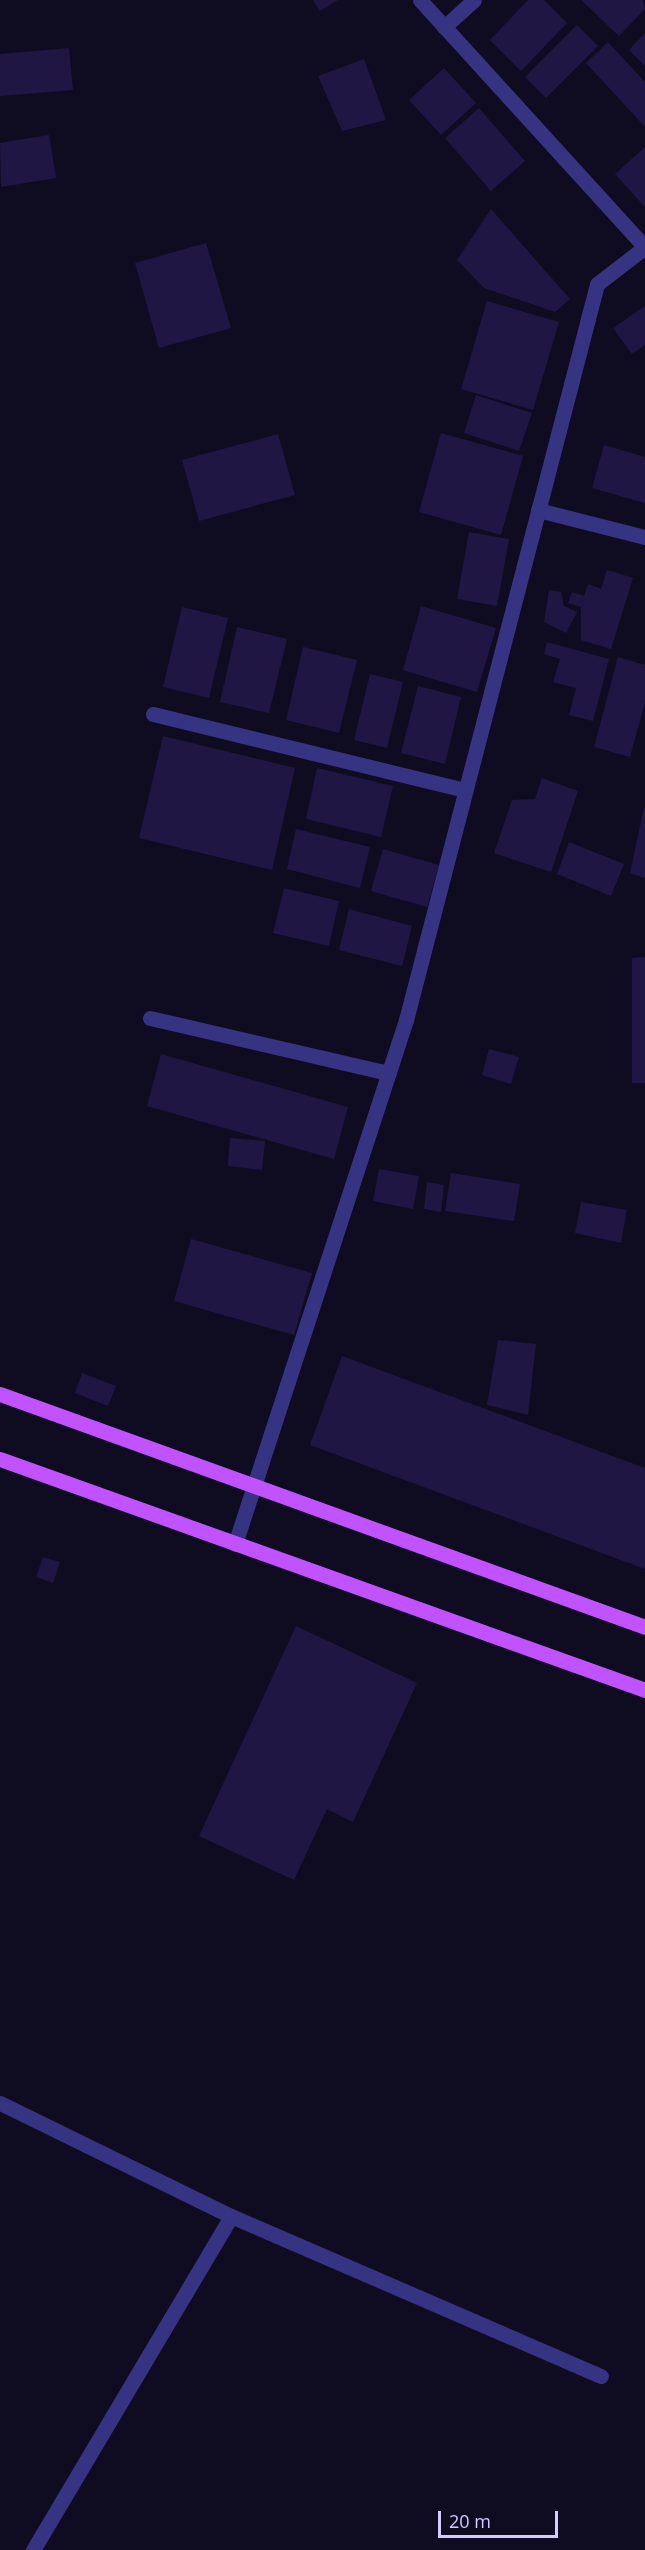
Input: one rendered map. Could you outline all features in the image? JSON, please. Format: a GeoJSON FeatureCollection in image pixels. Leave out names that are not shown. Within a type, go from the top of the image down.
{"type":"FeatureCollection","features":[{"type":"Feature","properties":{"kind":"main road"},"geometry":{"type":"LineString","coordinates":[[0,1394],[645,1627]]}},
{"type":"Feature","properties":{"kind":"main road"},"geometry":{"type":"LineString","coordinates":[[0,1459],[645,1690]]}},
{"type":"Feature","properties":{"kind":"street"},"geometry":{"type":"LineString","coordinates":[[235,1544],[389,1074],[597,284],[645,247],[420,0]]}},
{"type":"Feature","properties":{"kind":"street"},"geometry":{"type":"LineString","coordinates":[[444,27],[474,0]]}},
{"type":"Feature","properties":{"kind":"street"},"geometry":{"type":"LineString","coordinates":[[538,510],[645,537]]}},
{"type":"Feature","properties":{"kind":"street"},"geometry":{"type":"LineString","coordinates":[[153,714],[465,790]]}},
{"type":"Feature","properties":{"kind":"street"},"geometry":{"type":"LineString","coordinates":[[150,1018],[389,1074]]}},
{"type":"Feature","properties":{"kind":"street"},"geometry":{"type":"LineString","coordinates":[[0,2103],[231,2216],[601,2376]]}},
{"type":"Feature","properties":{"kind":"street"},"geometry":{"type":"LineString","coordinates":[[33,2550],[231,2216]]}},
{"type":"Feature","properties":{"kind":"building"},"geometry":{"type":"Polygon","coordinates":[[[313,0],[338,0],[320,11],[313,0]]]}},
{"type":"Feature","properties":{"kind":"building"},"geometry":{"type":"Polygon","coordinates":[[[528,0],[544,0],[567,23],[521,71],[490,40],[528,0]]]}},
{"type":"Feature","properties":{"kind":"building"},"geometry":{"type":"Polygon","coordinates":[[[581,0],[643,0],[645,9],[619,36],[581,0]]]}},
{"type":"Feature","properties":{"kind":"building"},"geometry":{"type":"Polygon","coordinates":[[[577,25],[598,46],[546,98],[525,77],[577,25]]]}},
{"type":"Feature","properties":{"kind":"building"},"geometry":{"type":"Polygon","coordinates":[[[645,33],[645,66],[629,50],[645,33]]]}},
{"type":"Feature","properties":{"kind":"building"},"geometry":{"type":"Polygon","coordinates":[[[608,42],[645,82],[645,127],[586,63],[608,42]]]}},
{"type":"Feature","properties":{"kind":"building"},"geometry":{"type":"Polygon","coordinates":[[[69,48],[73,90],[0,96],[0,54],[69,48]]]}},
{"type":"Feature","properties":{"kind":"building"},"geometry":{"type":"Polygon","coordinates":[[[364,59],[386,120],[342,131],[318,76],[364,59]]]}},
{"type":"Feature","properties":{"kind":"building"},"geometry":{"type":"Polygon","coordinates":[[[444,68],[476,103],[441,135],[409,100],[444,68]]]}},
{"type":"Feature","properties":{"kind":"building"},"geometry":{"type":"Polygon","coordinates":[[[479,108],[525,161],[491,191],[445,138],[479,108]]]}},
{"type":"Feature","properties":{"kind":"building"},"geometry":{"type":"Polygon","coordinates":[[[49,135],[56,178],[1,187],[0,143],[49,135]]]}},
{"type":"Feature","properties":{"kind":"building"},"geometry":{"type":"Polygon","coordinates":[[[645,147],[645,207],[615,174],[645,147]]]}},
{"type":"Feature","properties":{"kind":"building"},"geometry":{"type":"Polygon","coordinates":[[[491,209],[570,299],[555,312],[484,288],[457,260],[491,209]]]}},
{"type":"Feature","properties":{"kind":"building"},"geometry":{"type":"Polygon","coordinates":[[[206,243],[231,328],[159,348],[135,263],[206,243]]]}},
{"type":"Feature","properties":{"kind":"building"},"geometry":{"type":"Polygon","coordinates":[[[487,301],[559,322],[533,410],[461,389],[487,301]]]}},
{"type":"Feature","properties":{"kind":"building"},"geometry":{"type":"Polygon","coordinates":[[[645,306],[645,345],[632,354],[613,328],[645,306]]]}},
{"type":"Feature","properties":{"kind":"building"},"geometry":{"type":"Polygon","coordinates":[[[476,395],[532,413],[519,451],[464,433],[476,395]]]}},
{"type":"Feature","properties":{"kind":"building"},"geometry":{"type":"Polygon","coordinates":[[[441,433],[523,456],[501,535],[419,512],[441,433]]]}},
{"type":"Feature","properties":{"kind":"building"},"geometry":{"type":"Polygon","coordinates":[[[278,434],[295,495],[199,521],[182,460],[278,434]]]}},
{"type":"Feature","properties":{"kind":"building"},"geometry":{"type":"Polygon","coordinates":[[[604,445],[645,457],[645,503],[592,488],[604,445]]]}},
{"type":"Feature","properties":{"kind":"building"},"geometry":{"type":"Polygon","coordinates":[[[469,532],[509,539],[497,606],[457,599],[469,532]]]}},
{"type":"Feature","properties":{"kind":"building"},"geometry":{"type":"Polygon","coordinates":[[[607,570],[633,578],[611,649],[581,640],[581,607],[568,603],[572,592],[584,596],[588,584],[601,589],[607,570]]]}},
{"type":"Feature","properties":{"kind":"building"},"geometry":{"type":"Polygon","coordinates":[[[549,590],[561,592],[564,606],[577,612],[566,633],[544,622],[549,590]]]}},
{"type":"Feature","properties":{"kind":"building"},"geometry":{"type":"Polygon","coordinates":[[[421,606],[496,628],[477,692],[403,670],[421,606]]]}},
{"type":"Feature","properties":{"kind":"building"},"geometry":{"type":"Polygon","coordinates":[[[182,607],[228,618],[209,698],[163,687],[182,607]]]}},
{"type":"Feature","properties":{"kind":"building"},"geometry":{"type":"Polygon","coordinates":[[[237,627],[287,639],[269,713],[220,702],[237,627]]]}},
{"type":"Feature","properties":{"kind":"building"},"geometry":{"type":"Polygon","coordinates":[[[547,642],[609,659],[593,721],[569,715],[576,688],[553,682],[560,659],[544,654],[547,642]]]}},
{"type":"Feature","properties":{"kind":"building"},"geometry":{"type":"Polygon","coordinates":[[[303,647],[357,660],[339,733],[286,720],[303,647]]]}},
{"type":"Feature","properties":{"kind":"building"},"geometry":{"type":"Polygon","coordinates":[[[618,657],[645,665],[645,702],[630,757],[594,747],[618,657]]]}},
{"type":"Feature","properties":{"kind":"building"},"geometry":{"type":"Polygon","coordinates":[[[370,674],[403,682],[387,748],[354,740],[370,674]]]}},
{"type":"Feature","properties":{"kind":"building"},"geometry":{"type":"Polygon","coordinates":[[[418,686],[461,697],[445,764],[401,753],[418,686]]]}},
{"type":"Feature","properties":{"kind":"building"},"geometry":{"type":"Polygon","coordinates":[[[163,736],[295,768],[272,870],[139,838],[163,736]]]}},
{"type":"Feature","properties":{"kind":"building"},"geometry":{"type":"Polygon","coordinates":[[[317,768],[393,786],[381,837],[306,819],[317,768]]]}},
{"type":"Feature","properties":{"kind":"building"},"geometry":{"type":"Polygon","coordinates":[[[542,778],[578,791],[551,872],[494,853],[512,800],[535,799],[542,778]]]}},
{"type":"Feature","properties":{"kind":"building"},"geometry":{"type":"Polygon","coordinates":[[[645,808],[645,878],[630,873],[645,808]]]}},
{"type":"Feature","properties":{"kind":"building"},"geometry":{"type":"Polygon","coordinates":[[[296,829],[370,847],[360,888],[287,869],[296,829]]]}},
{"type":"Feature","properties":{"kind":"building"},"geometry":{"type":"Polygon","coordinates":[[[569,842],[624,864],[611,896],[557,874],[569,842]]]}},
{"type":"Feature","properties":{"kind":"building"},"geometry":{"type":"Polygon","coordinates":[[[383,849],[439,865],[427,907],[371,891],[383,849]]]}},
{"type":"Feature","properties":{"kind":"building"},"geometry":{"type":"Polygon","coordinates":[[[284,888],[339,901],[329,946],[273,933],[284,888]]]}},
{"type":"Feature","properties":{"kind":"building"},"geometry":{"type":"Polygon","coordinates":[[[349,909],[412,926],[402,966],[339,950],[349,909]]]}},
{"type":"Feature","properties":{"kind":"building"},"geometry":{"type":"Polygon","coordinates":[[[645,957],[645,1083],[632,1083],[632,958],[645,957]]]}},
{"type":"Feature","properties":{"kind":"building"},"geometry":{"type":"Polygon","coordinates":[[[489,1049],[519,1057],[511,1084],[482,1075],[489,1049]]]}},
{"type":"Feature","properties":{"kind":"building"},"geometry":{"type":"Polygon","coordinates":[[[161,1054],[348,1107],[334,1159],[147,1106],[161,1054]]]}},
{"type":"Feature","properties":{"kind":"building"},"geometry":{"type":"Polygon","coordinates":[[[230,1138],[265,1141],[262,1170],[228,1166],[230,1138]]]}},
{"type":"Feature","properties":{"kind":"building"},"geometry":{"type":"Polygon","coordinates":[[[379,1169],[419,1176],[413,1209],[373,1201],[379,1169]]]}},
{"type":"Feature","properties":{"kind":"building"},"geometry":{"type":"Polygon","coordinates":[[[451,1173],[520,1184],[514,1221],[445,1211],[451,1173]]]}},
{"type":"Feature","properties":{"kind":"building"},"geometry":{"type":"Polygon","coordinates":[[[427,1182],[444,1185],[441,1212],[424,1209],[427,1182]]]}},
{"type":"Feature","properties":{"kind":"building"},"geometry":{"type":"Polygon","coordinates":[[[581,1202],[627,1210],[621,1243],[575,1233],[581,1202]]]}},
{"type":"Feature","properties":{"kind":"building"},"geometry":{"type":"Polygon","coordinates":[[[191,1239],[312,1273],[294,1335],[174,1301],[191,1239]]]}},
{"type":"Feature","properties":{"kind":"building"},"geometry":{"type":"Polygon","coordinates":[[[498,1340],[536,1344],[528,1415],[487,1405],[498,1340]]]}},
{"type":"Feature","properties":{"kind":"building"},"geometry":{"type":"Polygon","coordinates":[[[342,1356],[645,1468],[645,1569],[310,1445],[342,1356]]]}},
{"type":"Feature","properties":{"kind":"building"},"geometry":{"type":"Polygon","coordinates":[[[82,1373],[116,1386],[108,1406],[75,1393],[82,1373]]]}},
{"type":"Feature","properties":{"kind":"building"},"geometry":{"type":"Polygon","coordinates":[[[43,1557],[60,1562],[53,1583],[36,1577],[43,1557]]]}},
{"type":"Feature","properties":{"kind":"building"},"geometry":{"type":"Polygon","coordinates":[[[296,1626],[417,1683],[353,1822],[327,1809],[294,1880],[199,1836],[296,1626]]]}}]}
